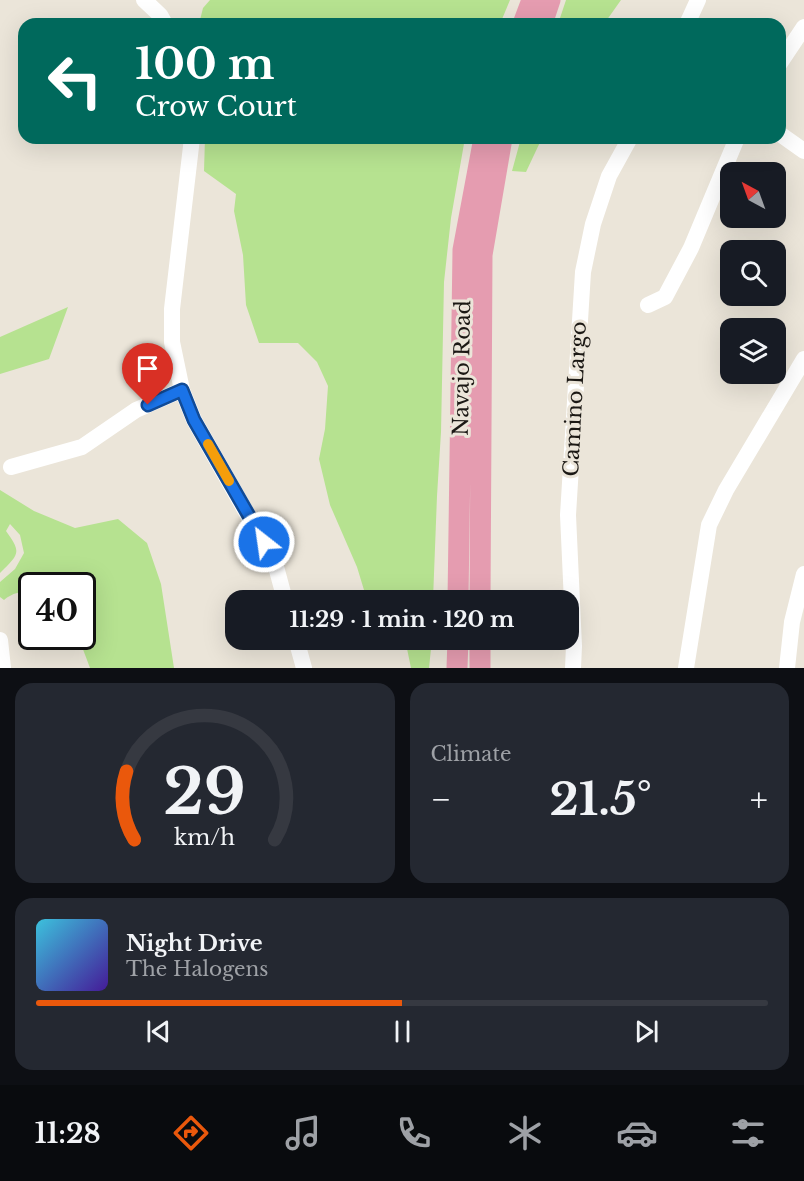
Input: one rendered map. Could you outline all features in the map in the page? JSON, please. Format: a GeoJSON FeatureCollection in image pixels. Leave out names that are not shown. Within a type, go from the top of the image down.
{"type":"FeatureCollection","features":[{"type":"Feature","properties":{"kind":"main road"},"geometry":{"type":"LineString","coordinates":[[525,18],[532,0]]}},
{"type":"Feature","properties":{"kind":"main road"},"geometry":{"type":"LineString","coordinates":[[544,18],[550,0]]}},
{"type":"Feature","properties":{"kind":"main road","name":"Navajo Road"},"geometry":{"type":"LineString","coordinates":[[458,590],[464,250],[483,144]]}},
{"type":"Feature","properties":{"kind":"main road","name":"Navajo Road"},"geometry":{"type":"LineString","coordinates":[[480,590],[482,255],[501,144]]}},
{"type":"Feature","properties":{"kind":"main road"},"geometry":{"type":"LineString","coordinates":[[457,668],[458,650]]}},
{"type":"Feature","properties":{"kind":"main road"},"geometry":{"type":"LineString","coordinates":[[480,650],[480,668]]}},
{"type":"Feature","properties":{"kind":"street"},"geometry":{"type":"LineString","coordinates":[[144,0],[162,18]]}},
{"type":"Feature","properties":{"kind":"street"},"geometry":{"type":"LineString","coordinates":[[690,18],[698,0]]}},
{"type":"Feature","properties":{"kind":"street"},"geometry":{"type":"LineString","coordinates":[[786,54],[804,27]]}},
{"type":"Feature","properties":{"kind":"street"},"geometry":{"type":"LineString","coordinates":[[786,138],[804,151]]}},
{"type":"Feature","properties":{"kind":"street"},"geometry":{"type":"LineString","coordinates":[[191,144],[172,309],[172,342],[182,390],[194,420],[275,563],[282,590]]}},
{"type":"Feature","properties":{"kind":"street","name":"Camino Largo"},"geometry":{"type":"LineString","coordinates":[[573,668],[568,515],[583,272],[593,224],[609,176],[627,144]]}},
{"type":"Feature","properties":{"kind":"street"},"geometry":{"type":"LineString","coordinates":[[648,305],[666,297],[691,248],[734,144]]}},
{"type":"Feature","properties":{"kind":"street"},"geometry":{"type":"LineString","coordinates":[[686,668],[709,525],[726,490],[804,358]]}},
{"type":"Feature","properties":{"kind":"street"},"geometry":{"type":"LineString","coordinates":[[11,467],[82,447],[136,410],[182,390]]}},
{"type":"Feature","properties":{"kind":"street"},"geometry":{"type":"LineString","coordinates":[[787,668],[794,614],[804,574]]}},
{"type":"Feature","properties":{"kind":"street"},"geometry":{"type":"LineString","coordinates":[[0,639],[3,668]]}},
{"type":"Feature","properties":{"kind":"street"},"geometry":{"type":"LineString","coordinates":[[299,650],[304,668]]}},
{"type":"Feature","properties":{"kind":"green space"},"geometry":{"type":"Polygon","coordinates":[[[210,0],[510,0],[502,18],[200,18],[203,8],[210,0]]]}},
{"type":"Feature","properties":{"kind":"green space"},"geometry":{"type":"Polygon","coordinates":[[[566,0],[621,0],[608,18],[560,18],[566,0]]]}},
{"type":"Feature","properties":{"kind":"green space"},"geometry":{"type":"Polygon","coordinates":[[[205,144],[464,144],[451,218],[444,282],[441,432],[433,590],[364,590],[357,567],[330,505],[319,459],[325,429],[328,386],[317,362],[298,343],[259,343],[246,305],[243,255],[234,211],[236,194],[204,171],[205,144]]]}},
{"type":"Feature","properties":{"kind":"green space"},"geometry":{"type":"Polygon","coordinates":[[[519,144],[539,144],[526,172],[512,171],[519,144]]]}},
{"type":"Feature","properties":{"kind":"green space"},"geometry":{"type":"Polygon","coordinates":[[[68,307],[49,359],[0,374],[0,337],[68,307]]]}},
{"type":"Feature","properties":{"kind":"green space"},"geometry":{"type":"Polygon","coordinates":[[[0,490],[34,511],[75,528],[118,519],[147,543],[161,584],[174,668],[90,668],[83,650],[96,650],[96,572],[18,572],[18,593],[4,600],[0,597],[0,582],[15,569],[24,553],[20,535],[10,524],[6,531],[14,544],[16,553],[0,573],[0,490]]]}},
{"type":"Feature","properties":{"kind":"green space"},"geometry":{"type":"Polygon","coordinates":[[[407,650],[431,650],[429,668],[411,668],[407,650]]]}},
{"type":"Feature","properties":{"kind":"slow traffic"},"geometry":{"type":"LineString","coordinates":[[208,444],[229,481]]}},
{"type":"Feature","properties":{"kind":"route"},"geometry":{"type":"LineString","coordinates":[[148,405],[182,390],[194,420],[264,542]]}}]}
